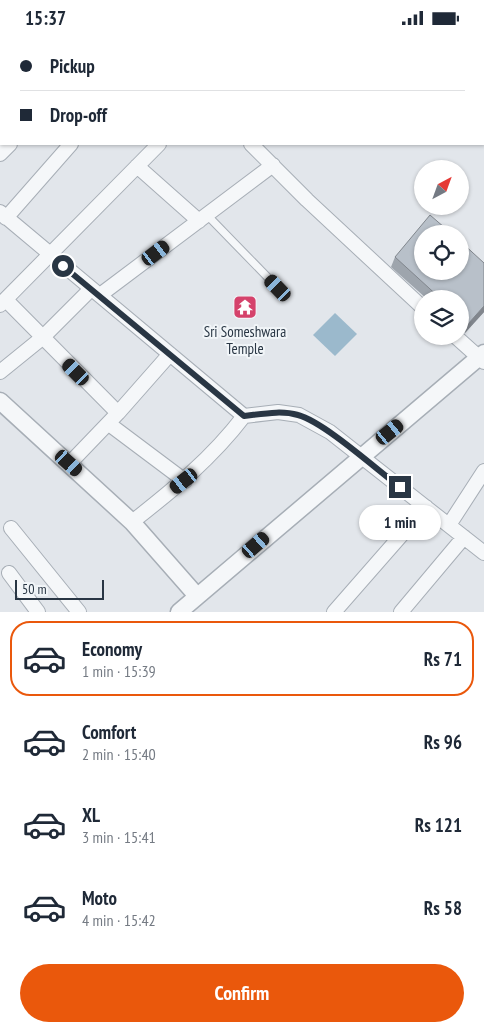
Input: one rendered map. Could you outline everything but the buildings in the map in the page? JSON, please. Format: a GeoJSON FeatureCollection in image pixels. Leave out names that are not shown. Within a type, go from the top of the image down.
{"type":"FeatureCollection","features":[{"type":"Feature","properties":{"kind":"street"},"geometry":{"type":"LineString","coordinates":[[0,154],[9,145]]}},
{"type":"Feature","properties":{"kind":"street"},"geometry":{"type":"LineString","coordinates":[[70,145],[3,215],[244,416],[278,412],[299,415],[330,433],[484,553]]}},
{"type":"Feature","properties":{"kind":"street"},"geometry":{"type":"LineString","coordinates":[[158,145],[48,254],[3,303],[42,338],[114,418],[184,481]]}},
{"type":"Feature","properties":{"kind":"street"},"geometry":{"type":"LineString","coordinates":[[252,145],[307,200],[414,300]]}},
{"type":"Feature","properties":{"kind":"street"},"geometry":{"type":"LineString","coordinates":[[0,372],[96,292],[203,218],[273,165]]}},
{"type":"Feature","properties":{"kind":"street"},"geometry":{"type":"LineString","coordinates":[[137,166],[203,218]]}},
{"type":"Feature","properties":{"kind":"street"},"geometry":{"type":"LineString","coordinates":[[179,612],[360,456],[482,358],[466,345]]}},
{"type":"Feature","properties":{"kind":"street"},"geometry":{"type":"LineString","coordinates":[[69,463],[114,418],[170,354]]}},
{"type":"Feature","properties":{"kind":"street"},"geometry":{"type":"LineString","coordinates":[[0,401],[132,522],[197,596]]}},
{"type":"Feature","properties":{"kind":"street"},"geometry":{"type":"LineString","coordinates":[[132,522],[184,481],[224,443],[244,416]]}},
{"type":"Feature","properties":{"kind":"street"},"geometry":{"type":"LineString","coordinates":[[449,525],[483,475]]}},
{"type":"Feature","properties":{"kind":"street"},"geometry":{"type":"LineString","coordinates":[[334,612],[426,507]]}},
{"type":"Feature","properties":{"kind":"street"},"geometry":{"type":"LineString","coordinates":[[11,528],[79,612]]}},
{"type":"Feature","properties":{"kind":"street"},"geometry":{"type":"LineString","coordinates":[[401,612],[464,537]]}},
{"type":"Feature","properties":{"kind":"street"},"geometry":{"type":"LineString","coordinates":[[9,573],[38,612]]}},
{"type":"Feature","properties":{"kind":"lane"},"geometry":{"type":"LineString","coordinates":[[203,218],[278,288]]}},
{"type":"Feature","properties":{"kind":"water"},"geometry":{"type":"Polygon","coordinates":[[[335,313],[357,334],[335,356],[313,335],[335,313]]]}},
{"type":"Feature","properties":{"kind":"place","name":"Sri Someshwara Temple"},"geometry":{"type":"Point","coordinates":[245,307]}},
{"type":"Feature","properties":{"kind":"route"},"geometry":{"type":"LineString","coordinates":[[63,266],[244,416],[278,412],[299,415],[330,433],[400,487]]}}]}
